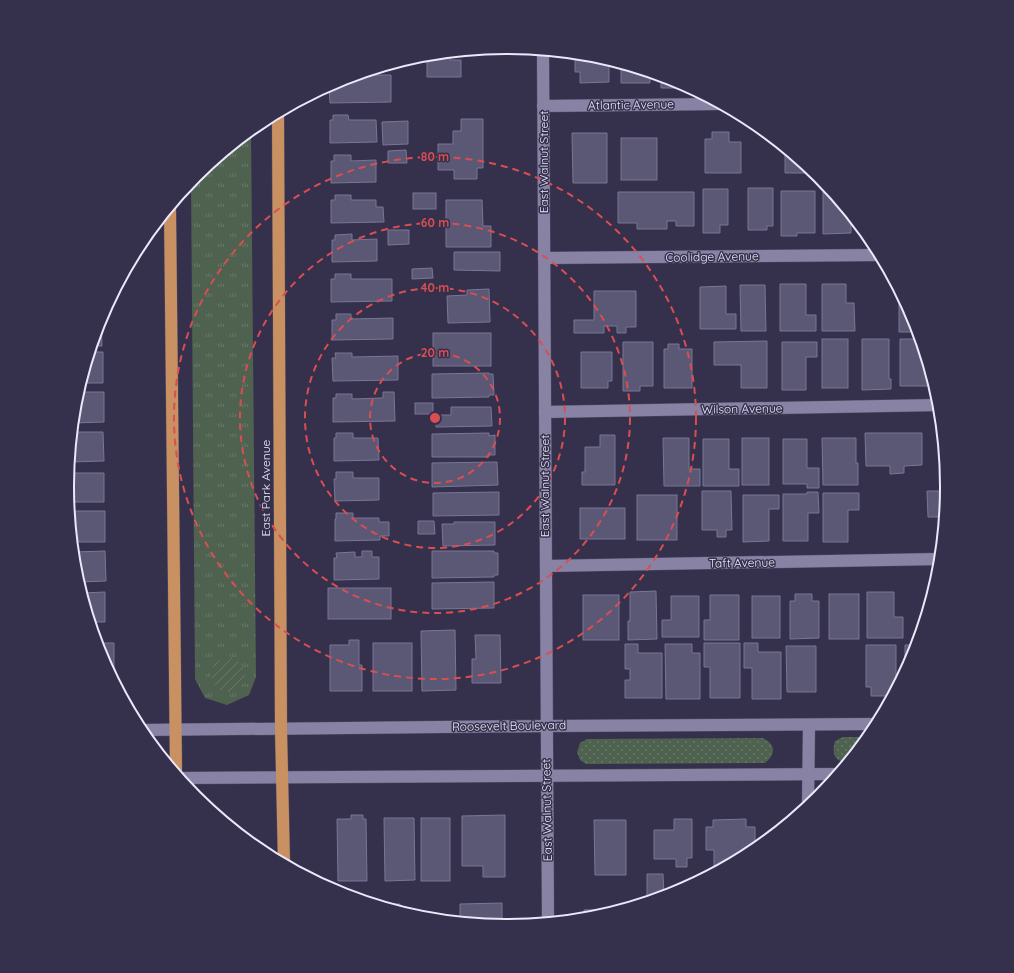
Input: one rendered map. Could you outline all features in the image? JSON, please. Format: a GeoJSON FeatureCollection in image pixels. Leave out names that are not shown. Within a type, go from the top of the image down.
{"type":"FeatureCollection","features":[{"type":"Feature","properties":{"kind":"highway","name":"East Park Avenue"},"geometry":{"type":"LineString","coordinates":[[278,120],[281,729],[284,857]]}},
{"type":"Feature","properties":{"kind":"highway"},"geometry":{"type":"LineString","coordinates":[[170,216],[176,764]]}},
{"type":"Feature","properties":{"kind":"street","name":"East Walnut Street"},"geometry":{"type":"LineString","coordinates":[[543,56],[548,917]]}},
{"type":"Feature","properties":{"kind":"street","name":"Atlantic Avenue"},"geometry":{"type":"LineString","coordinates":[[543,106],[708,104]]}},
{"type":"Feature","properties":{"kind":"street","name":"Coolidge Avenue"},"geometry":{"type":"LineString","coordinates":[[544,258],[873,255]]}},
{"type":"Feature","properties":{"kind":"street","name":"Wilson Avenue"},"geometry":{"type":"LineString","coordinates":[[545,412],[932,405]]}},
{"type":"Feature","properties":{"kind":"street","name":"Taft Avenue"},"geometry":{"type":"LineString","coordinates":[[546,566],[933,559]]}},
{"type":"Feature","properties":{"kind":"street","name":"Roosevelt Boulevard"},"geometry":{"type":"LineString","coordinates":[[149,730],[869,724]]}},
{"type":"Feature","properties":{"kind":"street"},"geometry":{"type":"LineString","coordinates":[[808,797],[809,725]]}},
{"type":"Feature","properties":{"kind":"street"},"geometry":{"type":"LineString","coordinates":[[188,778],[830,774]]}},
{"type":"Feature","properties":{"kind":"green space"},"geometry":{"type":"Polygon","coordinates":[[[251,138],[256,677],[249,695],[227,705],[205,698],[195,679],[191,191],[222,161],[251,138]]]}},
{"type":"Feature","properties":{"kind":"green space"},"geometry":{"type":"Polygon","coordinates":[[[225,658],[231,658],[235,659],[242,665],[245,675],[244,682],[238,689],[231,692],[225,692],[221,691],[214,685],[211,678],[211,672],[212,668],[218,661],[225,658]]]}},
{"type":"Feature","properties":{"kind":"green space"},"geometry":{"type":"Polygon","coordinates":[[[843,737],[860,737],[841,761],[836,758],[834,752],[835,741],[843,737]]]}},
{"type":"Feature","properties":{"kind":"green space"},"geometry":{"type":"Polygon","coordinates":[[[763,738],[770,744],[773,750],[769,760],[765,763],[586,764],[580,760],[577,752],[580,743],[587,739],[763,738]]]}},
{"type":"Feature","properties":{"kind":"building"},"geometry":{"type":"Polygon","coordinates":[[[450,58],[450,60],[461,60],[461,77],[427,77],[427,61],[450,58]]]}},
{"type":"Feature","properties":{"kind":"building"},"geometry":{"type":"Polygon","coordinates":[[[575,60],[609,66],[609,82],[580,83],[580,72],[575,72],[575,60]]]}},
{"type":"Feature","properties":{"kind":"building"},"geometry":{"type":"Polygon","coordinates":[[[621,70],[650,78],[650,83],[621,83],[621,70]]]}},
{"type":"Feature","properties":{"kind":"building"},"geometry":{"type":"Polygon","coordinates":[[[375,75],[391,75],[391,102],[330,103],[329,93],[341,87],[375,75]]]}},
{"type":"Feature","properties":{"kind":"building"},"geometry":{"type":"Polygon","coordinates":[[[661,83],[675,88],[661,88],[661,83]]]}},
{"type":"Feature","properties":{"kind":"building"},"geometry":{"type":"Polygon","coordinates":[[[333,115],[348,115],[349,120],[376,120],[377,142],[330,143],[330,120],[333,120],[333,115]]]}},
{"type":"Feature","properties":{"kind":"building"},"geometry":{"type":"Polygon","coordinates":[[[461,119],[483,119],[483,168],[477,168],[477,179],[454,179],[454,170],[438,170],[438,144],[453,144],[453,131],[461,131],[461,119]]]}},
{"type":"Feature","properties":{"kind":"building"},"geometry":{"type":"Polygon","coordinates":[[[408,121],[408,144],[383,145],[382,122],[408,121]]]}},
{"type":"Feature","properties":{"kind":"building"},"geometry":{"type":"Polygon","coordinates":[[[712,132],[729,132],[729,142],[741,142],[741,173],[705,173],[705,139],[712,139],[712,132]]]}},
{"type":"Feature","properties":{"kind":"building"},"geometry":{"type":"Polygon","coordinates":[[[572,133],[607,133],[607,183],[573,183],[572,133]]]}},
{"type":"Feature","properties":{"kind":"building"},"geometry":{"type":"Polygon","coordinates":[[[621,138],[657,138],[657,180],[621,180],[621,138]]]}},
{"type":"Feature","properties":{"kind":"building"},"geometry":{"type":"Polygon","coordinates":[[[406,150],[407,163],[388,163],[388,151],[406,150]]]}},
{"type":"Feature","properties":{"kind":"building"},"geometry":{"type":"Polygon","coordinates":[[[334,155],[351,155],[351,161],[376,160],[376,182],[331,183],[331,161],[334,161],[334,155]]]}},
{"type":"Feature","properties":{"kind":"building"},"geometry":{"type":"Polygon","coordinates":[[[785,155],[805,173],[785,173],[785,155]]]}},
{"type":"Feature","properties":{"kind":"building"},"geometry":{"type":"Polygon","coordinates":[[[748,188],[773,188],[773,226],[767,226],[767,230],[748,230],[748,188]]]}},
{"type":"Feature","properties":{"kind":"building"},"geometry":{"type":"Polygon","coordinates":[[[703,189],[728,189],[728,225],[720,225],[720,233],[703,233],[703,189]]]}},
{"type":"Feature","properties":{"kind":"building"},"geometry":{"type":"Polygon","coordinates":[[[781,191],[815,191],[815,233],[797,233],[797,236],[781,236],[781,191]]]}},
{"type":"Feature","properties":{"kind":"building"},"geometry":{"type":"Polygon","coordinates":[[[618,192],[694,192],[694,226],[676,226],[676,221],[667,221],[667,229],[637,229],[637,223],[618,223],[618,192]]]}},
{"type":"Feature","properties":{"kind":"building"},"geometry":{"type":"Polygon","coordinates":[[[823,192],[851,224],[851,233],[823,234],[823,192]]]}},
{"type":"Feature","properties":{"kind":"building"},"geometry":{"type":"Polygon","coordinates":[[[413,193],[436,193],[436,209],[413,209],[413,193]]]}},
{"type":"Feature","properties":{"kind":"building"},"geometry":{"type":"Polygon","coordinates":[[[335,195],[351,195],[351,200],[376,200],[376,207],[383,207],[384,222],[331,223],[331,200],[335,200],[335,195]]]}},
{"type":"Feature","properties":{"kind":"building"},"geometry":{"type":"Polygon","coordinates":[[[446,200],[482,200],[483,226],[491,226],[491,247],[446,247],[446,200]]]}},
{"type":"Feature","properties":{"kind":"building"},"geometry":{"type":"Polygon","coordinates":[[[388,230],[409,230],[409,244],[388,245],[388,230]]]}},
{"type":"Feature","properties":{"kind":"building"},"geometry":{"type":"Polygon","coordinates":[[[352,234],[352,240],[377,239],[377,261],[332,262],[332,240],[335,240],[335,235],[352,234]]]}},
{"type":"Feature","properties":{"kind":"building"},"geometry":{"type":"Polygon","coordinates":[[[454,252],[500,252],[500,271],[454,270],[454,252]]]}},
{"type":"Feature","properties":{"kind":"building"},"geometry":{"type":"Polygon","coordinates":[[[432,268],[433,278],[412,279],[412,269],[432,268]]]}},
{"type":"Feature","properties":{"kind":"building"},"geometry":{"type":"Polygon","coordinates":[[[335,274],[351,274],[351,279],[392,279],[392,301],[331,302],[331,279],[335,279],[335,274]]]}},
{"type":"Feature","properties":{"kind":"building"},"geometry":{"type":"Polygon","coordinates":[[[780,284],[806,284],[806,315],[816,315],[816,331],[780,331],[780,284]]]}},
{"type":"Feature","properties":{"kind":"building"},"geometry":{"type":"Polygon","coordinates":[[[822,284],[846,284],[846,303],[854,303],[855,331],[822,331],[822,284]]]}},
{"type":"Feature","properties":{"kind":"building"},"geometry":{"type":"Polygon","coordinates":[[[740,285],[765,285],[766,331],[741,331],[740,285]]]}},
{"type":"Feature","properties":{"kind":"building"},"geometry":{"type":"Polygon","coordinates":[[[726,286],[726,314],[736,314],[736,329],[700,329],[700,287],[726,286]]]}},
{"type":"Feature","properties":{"kind":"building"},"geometry":{"type":"Polygon","coordinates":[[[489,289],[490,322],[448,323],[447,296],[467,295],[467,290],[489,289]]]}},
{"type":"Feature","properties":{"kind":"building"},"geometry":{"type":"Polygon","coordinates":[[[594,291],[636,291],[636,327],[626,327],[626,333],[617,333],[617,326],[604,326],[604,333],[574,333],[574,320],[594,320],[594,291]]]}},
{"type":"Feature","properties":{"kind":"building"},"geometry":{"type":"Polygon","coordinates":[[[899,304],[911,332],[899,332],[899,304]]]}},
{"type":"Feature","properties":{"kind":"building"},"geometry":{"type":"Polygon","coordinates":[[[336,314],[351,314],[351,319],[393,318],[393,339],[332,340],[332,320],[336,320],[336,314]]]}},
{"type":"Feature","properties":{"kind":"building"},"geometry":{"type":"Polygon","coordinates":[[[433,333],[491,333],[491,366],[433,366],[433,333]]]}},
{"type":"Feature","properties":{"kind":"building"},"geometry":{"type":"Polygon","coordinates":[[[102,335],[102,346],[97,346],[102,335]]]}},
{"type":"Feature","properties":{"kind":"building"},"geometry":{"type":"Polygon","coordinates":[[[822,339],[848,339],[848,388],[822,388],[822,339]]]}},
{"type":"Feature","properties":{"kind":"building"},"geometry":{"type":"Polygon","coordinates":[[[862,339],[889,339],[889,379],[891,379],[891,389],[862,390],[862,339]]]}},
{"type":"Feature","properties":{"kind":"building"},"geometry":{"type":"Polygon","coordinates":[[[900,339],[914,339],[927,386],[900,386],[900,339]]]}},
{"type":"Feature","properties":{"kind":"building"},"geometry":{"type":"Polygon","coordinates":[[[767,341],[767,388],[741,388],[741,365],[714,365],[714,342],[767,341]]]}},
{"type":"Feature","properties":{"kind":"building"},"geometry":{"type":"Polygon","coordinates":[[[623,342],[653,342],[653,386],[640,386],[640,391],[623,391],[623,342]]]}},
{"type":"Feature","properties":{"kind":"building"},"geometry":{"type":"Polygon","coordinates":[[[782,342],[817,342],[817,357],[806,357],[806,390],[782,390],[782,342]]]}},
{"type":"Feature","properties":{"kind":"building"},"geometry":{"type":"Polygon","coordinates":[[[668,344],[679,344],[679,349],[692,349],[692,388],[664,388],[664,349],[668,349],[668,344]]]}},
{"type":"Feature","properties":{"kind":"building"},"geometry":{"type":"Polygon","coordinates":[[[96,352],[103,352],[103,383],[87,383],[96,352]]]}},
{"type":"Feature","properties":{"kind":"building"},"geometry":{"type":"Polygon","coordinates":[[[581,352],[612,352],[612,381],[608,381],[608,388],[581,388],[581,352]]]}},
{"type":"Feature","properties":{"kind":"building"},"geometry":{"type":"Polygon","coordinates":[[[335,353],[352,353],[352,357],[398,356],[398,380],[333,381],[332,358],[336,358],[335,353]]]}},
{"type":"Feature","properties":{"kind":"building"},"geometry":{"type":"Polygon","coordinates":[[[432,374],[493,374],[494,395],[489,395],[489,397],[432,398],[432,374]]]}},
{"type":"Feature","properties":{"kind":"building"},"geometry":{"type":"Polygon","coordinates":[[[85,392],[104,392],[104,422],[79,423],[85,392]]]}},
{"type":"Feature","properties":{"kind":"building"},"geometry":{"type":"Polygon","coordinates":[[[383,392],[394,392],[395,421],[333,422],[333,398],[336,398],[336,394],[352,394],[352,399],[383,398],[383,392]]]}},
{"type":"Feature","properties":{"kind":"building"},"geometry":{"type":"Polygon","coordinates":[[[415,403],[433,403],[433,414],[415,414],[415,403]]]}},
{"type":"Feature","properties":{"kind":"building"},"geometry":{"type":"Polygon","coordinates":[[[451,407],[491,407],[492,426],[436,427],[436,415],[451,415],[451,407]]]}},
{"type":"Feature","properties":{"kind":"building"},"geometry":{"type":"Polygon","coordinates":[[[78,432],[103,432],[104,461],[75,462],[78,432]]]}},
{"type":"Feature","properties":{"kind":"building"},"geometry":{"type":"Polygon","coordinates":[[[336,433],[353,433],[353,438],[378,438],[379,460],[334,461],[334,438],[336,438],[336,433]]]}},
{"type":"Feature","properties":{"kind":"building"},"geometry":{"type":"Polygon","coordinates":[[[489,433],[489,436],[495,435],[495,455],[489,455],[489,457],[432,457],[432,434],[489,433]]]}},
{"type":"Feature","properties":{"kind":"building"},"geometry":{"type":"Polygon","coordinates":[[[865,433],[922,433],[922,465],[904,466],[904,473],[890,474],[890,466],[866,466],[865,433]]]}},
{"type":"Feature","properties":{"kind":"building"},"geometry":{"type":"Polygon","coordinates":[[[600,435],[615,435],[615,485],[582,485],[582,472],[585,472],[585,447],[600,447],[600,435]]]}},
{"type":"Feature","properties":{"kind":"building"},"geometry":{"type":"Polygon","coordinates":[[[663,438],[689,438],[689,469],[700,469],[700,486],[664,486],[663,438]]]}},
{"type":"Feature","properties":{"kind":"building"},"geometry":{"type":"Polygon","coordinates":[[[742,438],[769,438],[769,485],[742,485],[742,438]]]}},
{"type":"Feature","properties":{"kind":"building"},"geometry":{"type":"Polygon","coordinates":[[[822,438],[856,438],[858,485],[823,485],[822,438]]]}},
{"type":"Feature","properties":{"kind":"building"},"geometry":{"type":"Polygon","coordinates":[[[703,439],[729,439],[729,469],[739,469],[739,486],[703,486],[703,439]]]}},
{"type":"Feature","properties":{"kind":"building"},"geometry":{"type":"Polygon","coordinates":[[[783,439],[807,439],[807,468],[819,468],[819,488],[807,488],[807,484],[783,484],[783,439]]]}},
{"type":"Feature","properties":{"kind":"building"},"geometry":{"type":"Polygon","coordinates":[[[497,462],[498,485],[432,487],[432,463],[497,462]]]}},
{"type":"Feature","properties":{"kind":"building"},"geometry":{"type":"Polygon","coordinates":[[[336,472],[353,472],[353,478],[379,478],[379,500],[335,501],[334,479],[336,479],[336,472]]]}},
{"type":"Feature","properties":{"kind":"building"},"geometry":{"type":"Polygon","coordinates":[[[74,473],[104,473],[104,502],[75,502],[74,473]]]}},
{"type":"Feature","properties":{"kind":"building"},"geometry":{"type":"Polygon","coordinates":[[[702,491],[731,491],[732,530],[726,530],[726,537],[717,537],[717,530],[702,530],[702,491]]]}},
{"type":"Feature","properties":{"kind":"building"},"geometry":{"type":"Polygon","coordinates":[[[927,491],[940,491],[939,517],[928,517],[927,491]]]}},
{"type":"Feature","properties":{"kind":"building"},"geometry":{"type":"Polygon","coordinates":[[[499,492],[499,515],[433,516],[433,493],[499,492]]]}},
{"type":"Feature","properties":{"kind":"building"},"geometry":{"type":"Polygon","coordinates":[[[807,492],[818,492],[819,513],[808,513],[808,541],[783,541],[783,494],[807,494],[807,492]]]}},
{"type":"Feature","properties":{"kind":"building"},"geometry":{"type":"Polygon","coordinates":[[[823,493],[859,493],[859,510],[848,510],[848,542],[823,542],[823,493]]]}},
{"type":"Feature","properties":{"kind":"building"},"geometry":{"type":"Polygon","coordinates":[[[637,495],[677,495],[677,540],[637,540],[637,495]]]}},
{"type":"Feature","properties":{"kind":"building"},"geometry":{"type":"Polygon","coordinates":[[[743,495],[779,495],[779,509],[769,509],[769,541],[743,542],[743,495]]]}},
{"type":"Feature","properties":{"kind":"building"},"geometry":{"type":"Polygon","coordinates":[[[580,508],[625,508],[625,539],[580,539],[580,508]]]}},
{"type":"Feature","properties":{"kind":"building"},"geometry":{"type":"Polygon","coordinates":[[[75,511],[105,511],[105,542],[78,542],[75,511]]]}},
{"type":"Feature","properties":{"kind":"building"},"geometry":{"type":"Polygon","coordinates":[[[336,513],[353,513],[353,518],[379,518],[379,522],[389,522],[389,536],[380,536],[380,540],[335,541],[336,513]]]}},
{"type":"Feature","properties":{"kind":"building"},"geometry":{"type":"Polygon","coordinates":[[[418,521],[434,521],[435,534],[418,534],[418,521]]]}},
{"type":"Feature","properties":{"kind":"building"},"geometry":{"type":"Polygon","coordinates":[[[454,522],[495,522],[495,545],[443,546],[442,524],[454,524],[454,522]]]}},
{"type":"Feature","properties":{"kind":"building"},"geometry":{"type":"Polygon","coordinates":[[[105,551],[106,581],[85,582],[80,552],[105,551]]]}},
{"type":"Feature","properties":{"kind":"building"},"geometry":{"type":"Polygon","coordinates":[[[362,551],[372,551],[372,557],[379,557],[379,579],[334,580],[334,558],[337,558],[336,553],[355,552],[355,557],[362,557],[362,551]]]}},
{"type":"Feature","properties":{"kind":"building"},"geometry":{"type":"Polygon","coordinates":[[[432,551],[494,551],[494,553],[498,553],[498,575],[494,575],[494,577],[432,578],[432,551]]]}},
{"type":"Feature","properties":{"kind":"building"},"geometry":{"type":"Polygon","coordinates":[[[494,582],[494,608],[432,609],[432,583],[494,582]]]}},
{"type":"Feature","properties":{"kind":"building"},"geometry":{"type":"Polygon","coordinates":[[[328,588],[391,588],[391,619],[328,619],[328,588]]]}},
{"type":"Feature","properties":{"kind":"building"},"geometry":{"type":"Polygon","coordinates":[[[656,591],[657,639],[628,640],[628,621],[630,621],[630,592],[656,591]]]}},
{"type":"Feature","properties":{"kind":"building"},"geometry":{"type":"Polygon","coordinates":[[[105,592],[105,622],[96,622],[88,593],[105,592]]]}},
{"type":"Feature","properties":{"kind":"building"},"geometry":{"type":"Polygon","coordinates":[[[867,592],[894,592],[894,617],[903,617],[903,638],[867,638],[867,592]]]}},
{"type":"Feature","properties":{"kind":"building"},"geometry":{"type":"Polygon","coordinates":[[[795,594],[812,594],[812,601],[819,601],[819,638],[790,639],[790,601],[795,601],[795,594]]]}},
{"type":"Feature","properties":{"kind":"building"},"geometry":{"type":"Polygon","coordinates":[[[829,594],[859,594],[859,639],[829,639],[829,594]]]}},
{"type":"Feature","properties":{"kind":"building"},"geometry":{"type":"Polygon","coordinates":[[[583,595],[619,595],[619,640],[583,640],[583,595]]]}},
{"type":"Feature","properties":{"kind":"building"},"geometry":{"type":"Polygon","coordinates":[[[710,595],[739,595],[739,640],[704,640],[704,620],[710,620],[710,595]]]}},
{"type":"Feature","properties":{"kind":"building"},"geometry":{"type":"Polygon","coordinates":[[[671,596],[699,596],[699,637],[662,637],[662,620],[671,620],[671,596]]]}},
{"type":"Feature","properties":{"kind":"building"},"geometry":{"type":"Polygon","coordinates":[[[752,596],[780,596],[780,638],[752,638],[752,596]]]}},
{"type":"Feature","properties":{"kind":"building"},"geometry":{"type":"Polygon","coordinates":[[[455,630],[456,690],[422,691],[421,631],[455,630]]]}},
{"type":"Feature","properties":{"kind":"building"},"geometry":{"type":"Polygon","coordinates":[[[475,635],[500,635],[501,683],[472,683],[472,659],[476,659],[475,635]]]}},
{"type":"Feature","properties":{"kind":"building"},"geometry":{"type":"Polygon","coordinates":[[[349,640],[359,640],[359,665],[362,665],[362,691],[330,691],[330,645],[349,645],[349,640]]]}},
{"type":"Feature","properties":{"kind":"building"},"geometry":{"type":"Polygon","coordinates":[[[104,643],[114,643],[114,667],[104,643]]]}},
{"type":"Feature","properties":{"kind":"building"},"geometry":{"type":"Polygon","coordinates":[[[373,643],[412,643],[412,691],[373,691],[373,643]]]}},
{"type":"Feature","properties":{"kind":"building"},"geometry":{"type":"Polygon","coordinates":[[[704,643],[740,643],[740,698],[710,698],[710,667],[704,667],[704,643]]]}},
{"type":"Feature","properties":{"kind":"building"},"geometry":{"type":"Polygon","coordinates":[[[744,643],[758,643],[758,652],[781,652],[781,699],[752,699],[752,668],[744,668],[744,643]]]}},
{"type":"Feature","properties":{"kind":"building"},"geometry":{"type":"Polygon","coordinates":[[[625,644],[638,644],[638,653],[662,653],[662,698],[625,698],[625,680],[630,680],[630,669],[625,669],[625,644]]]}},
{"type":"Feature","properties":{"kind":"building"},"geometry":{"type":"Polygon","coordinates":[[[665,644],[692,644],[692,653],[700,653],[700,699],[666,699],[665,644]]]}},
{"type":"Feature","properties":{"kind":"building"},"geometry":{"type":"Polygon","coordinates":[[[866,645],[896,645],[896,676],[886,696],[871,696],[871,687],[866,687],[866,645]]]}},
{"type":"Feature","properties":{"kind":"building"},"geometry":{"type":"Polygon","coordinates":[[[905,645],[910,645],[907,652],[905,656],[905,645]]]}},
{"type":"Feature","properties":{"kind":"building"},"geometry":{"type":"Polygon","coordinates":[[[786,646],[816,646],[816,692],[787,692],[786,646]]]}},
{"type":"Feature","properties":{"kind":"building"},"geometry":{"type":"Polygon","coordinates":[[[351,815],[363,815],[363,819],[366,819],[367,881],[338,881],[337,819],[351,819],[351,815]]]}},
{"type":"Feature","properties":{"kind":"building"},"geometry":{"type":"Polygon","coordinates":[[[505,815],[505,877],[483,877],[483,866],[462,866],[462,816],[505,815]]]}},
{"type":"Feature","properties":{"kind":"building"},"geometry":{"type":"Polygon","coordinates":[[[384,818],[414,818],[415,880],[385,881],[384,818]]]}},
{"type":"Feature","properties":{"kind":"building"},"geometry":{"type":"Polygon","coordinates":[[[421,818],[450,818],[450,881],[421,881],[421,818]]]}},
{"type":"Feature","properties":{"kind":"building"},"geometry":{"type":"Polygon","coordinates":[[[674,819],[692,819],[692,858],[687,858],[687,867],[676,867],[676,859],[654,859],[654,830],[674,830],[674,819]]]}},
{"type":"Feature","properties":{"kind":"building"},"geometry":{"type":"Polygon","coordinates":[[[746,819],[746,827],[755,827],[755,840],[714,866],[714,850],[706,850],[706,827],[713,827],[713,820],[746,819]]]}},
{"type":"Feature","properties":{"kind":"building"},"geometry":{"type":"Polygon","coordinates":[[[594,820],[626,820],[626,875],[595,875],[594,820]]]}},
{"type":"Feature","properties":{"kind":"building"},"geometry":{"type":"Polygon","coordinates":[[[647,874],[663,874],[664,889],[647,896],[647,874]]]}},
{"type":"Feature","properties":{"kind":"building"},"geometry":{"type":"Polygon","coordinates":[[[502,903],[502,919],[460,916],[460,904],[502,903]]]}},
{"type":"Feature","properties":{"kind":"building"},"geometry":{"type":"Polygon","coordinates":[[[584,910],[596,910],[584,912],[584,910]]]}}]}
